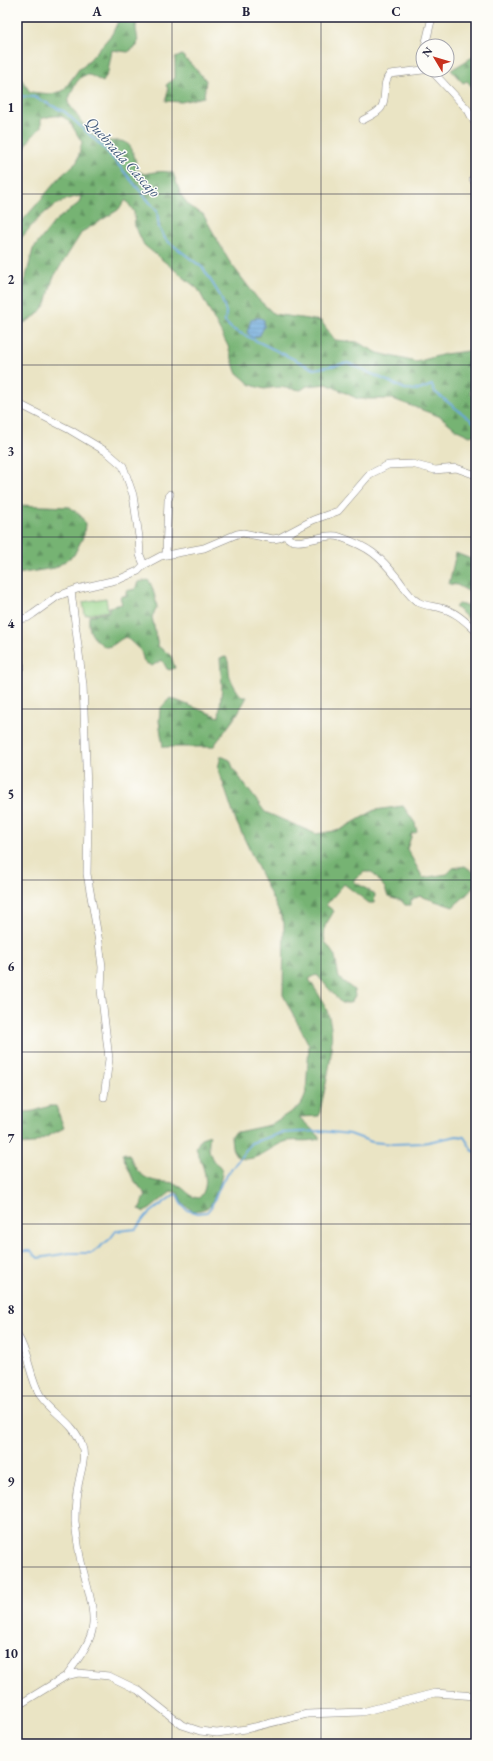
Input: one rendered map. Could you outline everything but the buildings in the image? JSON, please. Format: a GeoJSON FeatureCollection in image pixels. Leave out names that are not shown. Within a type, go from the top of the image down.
{"type":"FeatureCollection","features":[{"type":"Feature","properties":{"kind":"street"},"geometry":{"type":"LineString","coordinates":[[427,38],[432,17]]}},
{"type":"Feature","properties":{"kind":"street"},"geometry":{"type":"LineString","coordinates":[[363,120],[378,112],[382,107],[385,83],[390,74],[415,71]]}},
{"type":"Feature","properties":{"kind":"street"},"geometry":{"type":"LineString","coordinates":[[438,78],[468,110],[476,125]]}},
{"type":"Feature","properties":{"kind":"street"},"geometry":{"type":"LineString","coordinates":[[476,168],[473,179],[476,186]]}},
{"type":"Feature","properties":{"kind":"street"},"geometry":{"type":"LineString","coordinates":[[17,403],[70,430],[107,452],[117,459],[123,466],[133,495],[140,555],[144,565]]}},
{"type":"Feature","properties":{"kind":"street"},"geometry":{"type":"LineString","coordinates":[[17,619],[27,618],[58,596],[71,591],[120,579],[138,571],[144,565],[166,555],[204,548],[237,534],[243,533],[273,539],[285,535],[313,520],[338,511],[370,474],[388,465],[412,464],[435,470],[456,468],[476,475]]}},
{"type":"Feature","properties":{"kind":"street"},"geometry":{"type":"LineString","coordinates":[[166,555],[168,500],[170,494]]}},
{"type":"Feature","properties":{"kind":"street"},"geometry":{"type":"LineString","coordinates":[[285,535],[291,540],[303,542],[320,536],[334,536],[365,547],[377,555],[412,597],[419,603],[450,611],[459,616],[476,632]]}},
{"type":"Feature","properties":{"kind":"street"},"geometry":{"type":"LineString","coordinates":[[71,591],[83,685],[88,815],[87,874],[99,942],[102,967],[101,990],[110,1059],[104,1097]]}},
{"type":"Feature","properties":{"kind":"street"},"geometry":{"type":"LineString","coordinates":[[17,651],[21,667]]}},
{"type":"Feature","properties":{"kind":"street"},"geometry":{"type":"LineString","coordinates":[[17,1336],[31,1376],[40,1394],[48,1406],[65,1419],[75,1432],[83,1448],[75,1520],[80,1555],[93,1621],[92,1632],[81,1653],[66,1676]]}},
{"type":"Feature","properties":{"kind":"street"},"geometry":{"type":"LineString","coordinates":[[17,1706],[66,1676],[78,1673],[109,1676],[138,1690],[182,1725],[200,1731],[217,1733],[246,1729],[307,1714],[362,1712],[434,1693],[476,1696]]}},
{"type":"Feature","properties":{"kind":"green space"},"geometry":{"type":"Polygon","coordinates":[[[120,17],[139,17],[136,25],[138,38],[137,46],[128,52],[112,50],[108,72],[103,82],[88,75],[77,81],[72,90],[68,103],[85,127],[93,135],[101,139],[108,141],[119,141],[128,144],[133,152],[137,170],[144,174],[162,171],[173,173],[181,195],[190,207],[203,214],[229,261],[257,298],[274,314],[321,321],[335,340],[357,342],[378,353],[416,362],[445,354],[476,350],[476,372],[472,382],[470,394],[476,399],[476,434],[470,436],[457,430],[441,417],[393,399],[358,399],[327,384],[307,386],[301,390],[278,387],[264,389],[251,385],[236,372],[228,346],[198,289],[144,245],[135,226],[134,212],[126,200],[118,210],[82,232],[53,278],[46,304],[37,315],[26,322],[17,325],[17,297],[23,289],[33,249],[55,221],[79,203],[81,196],[70,198],[52,207],[37,220],[17,243],[17,227],[61,176],[77,162],[82,142],[66,119],[57,116],[41,119],[41,127],[30,139],[17,162],[17,65],[20,77],[30,92],[51,94],[63,91],[79,69],[84,66],[112,34],[120,17]]]}},
{"type":"Feature","properties":{"kind":"green space"},"geometry":{"type":"Polygon","coordinates":[[[182,55],[206,80],[204,97],[181,102],[166,101],[168,89],[166,85],[175,78],[175,58],[182,55]]]}},
{"type":"Feature","properties":{"kind":"green space"},"geometry":{"type":"Polygon","coordinates":[[[476,55],[476,91],[467,81],[463,83],[455,74],[455,68],[476,55]]]}},
{"type":"Feature","properties":{"kind":"green space"},"geometry":{"type":"Polygon","coordinates":[[[17,505],[70,507],[81,516],[85,523],[84,535],[74,555],[55,568],[17,574],[17,505]]]}},
{"type":"Feature","properties":{"kind":"green space"},"geometry":{"type":"Polygon","coordinates":[[[456,553],[476,561],[476,625],[455,607],[458,604],[468,606],[472,599],[470,592],[457,585],[449,584],[456,553]]]}},
{"type":"Feature","properties":{"kind":"green space"},"geometry":{"type":"Polygon","coordinates":[[[148,580],[153,589],[157,605],[152,617],[158,646],[171,656],[175,668],[170,670],[167,669],[162,660],[152,666],[144,662],[141,651],[126,637],[111,646],[105,647],[94,638],[89,627],[89,616],[109,612],[109,607],[122,604],[120,597],[126,595],[126,591],[135,589],[138,582],[148,580]]]}},
{"type":"Feature","properties":{"kind":"green space"},"geometry":{"type":"Polygon","coordinates":[[[106,598],[108,611],[85,615],[83,602],[106,598]]]}},
{"type":"Feature","properties":{"kind":"green space"},"geometry":{"type":"Polygon","coordinates":[[[226,657],[230,677],[234,685],[242,697],[247,697],[236,716],[213,747],[163,747],[159,721],[160,709],[170,698],[219,717],[222,686],[220,658],[226,657]]]}},
{"type":"Feature","properties":{"kind":"green space"},"geometry":{"type":"Polygon","coordinates":[[[221,756],[230,760],[234,770],[265,812],[316,834],[340,830],[375,810],[403,806],[415,823],[417,832],[412,834],[407,849],[423,878],[447,874],[453,868],[465,866],[476,874],[472,889],[453,907],[420,896],[411,900],[411,905],[405,905],[402,901],[388,897],[385,888],[372,872],[364,872],[353,881],[375,894],[374,903],[369,903],[344,884],[326,905],[334,911],[325,926],[325,942],[335,956],[339,978],[354,990],[355,996],[350,1003],[341,1003],[318,976],[316,975],[309,979],[327,1011],[332,1036],[330,1064],[319,1116],[299,1117],[319,1136],[319,1139],[288,1141],[263,1154],[249,1159],[243,1159],[236,1156],[232,1148],[231,1136],[233,1133],[270,1125],[300,1106],[306,1092],[309,1045],[283,995],[284,923],[235,819],[218,768],[221,756]]]}},
{"type":"Feature","properties":{"kind":"green space"},"geometry":{"type":"Polygon","coordinates":[[[50,1106],[56,1106],[64,1128],[32,1144],[17,1145],[17,1113],[34,1111],[50,1106]]]}},
{"type":"Feature","properties":{"kind":"green space"},"geometry":{"type":"Polygon","coordinates":[[[210,1135],[209,1151],[214,1162],[220,1166],[222,1172],[218,1189],[210,1205],[204,1209],[193,1211],[182,1203],[178,1193],[172,1191],[150,1209],[144,1212],[139,1209],[146,1195],[133,1179],[122,1154],[125,1153],[130,1156],[135,1167],[145,1177],[155,1181],[174,1183],[196,1198],[199,1198],[203,1192],[206,1180],[196,1148],[201,1138],[210,1135]]]}},
{"type":"Feature","properties":{"kind":"water"},"geometry":{"type":"Polygon","coordinates":[[[256,318],[264,320],[264,327],[260,335],[253,338],[247,333],[251,320],[256,318]]]}},
{"type":"Feature","properties":{"kind":"waterway","name":"Quebrada Cascajo"},"geometry":{"type":"LineString","coordinates":[[17,96],[34,97],[65,112],[105,149],[157,211],[159,228],[166,240],[203,268],[221,297],[226,312],[225,322],[232,329],[314,369],[348,363],[405,389],[419,390],[432,385],[435,392],[476,424]]}},
{"type":"Feature","properties":{"kind":"waterway"},"geometry":{"type":"LineString","coordinates":[[17,1241],[18,1249],[20,1251],[31,1251],[38,1258],[69,1253],[92,1253],[110,1239],[116,1231],[136,1229],[146,1216],[175,1194],[187,1210],[197,1213],[207,1212],[211,1207],[222,1182],[251,1143],[281,1133],[320,1131],[350,1134],[372,1142],[393,1144],[423,1143],[457,1136],[464,1137],[472,1150],[476,1152]]}}]}
